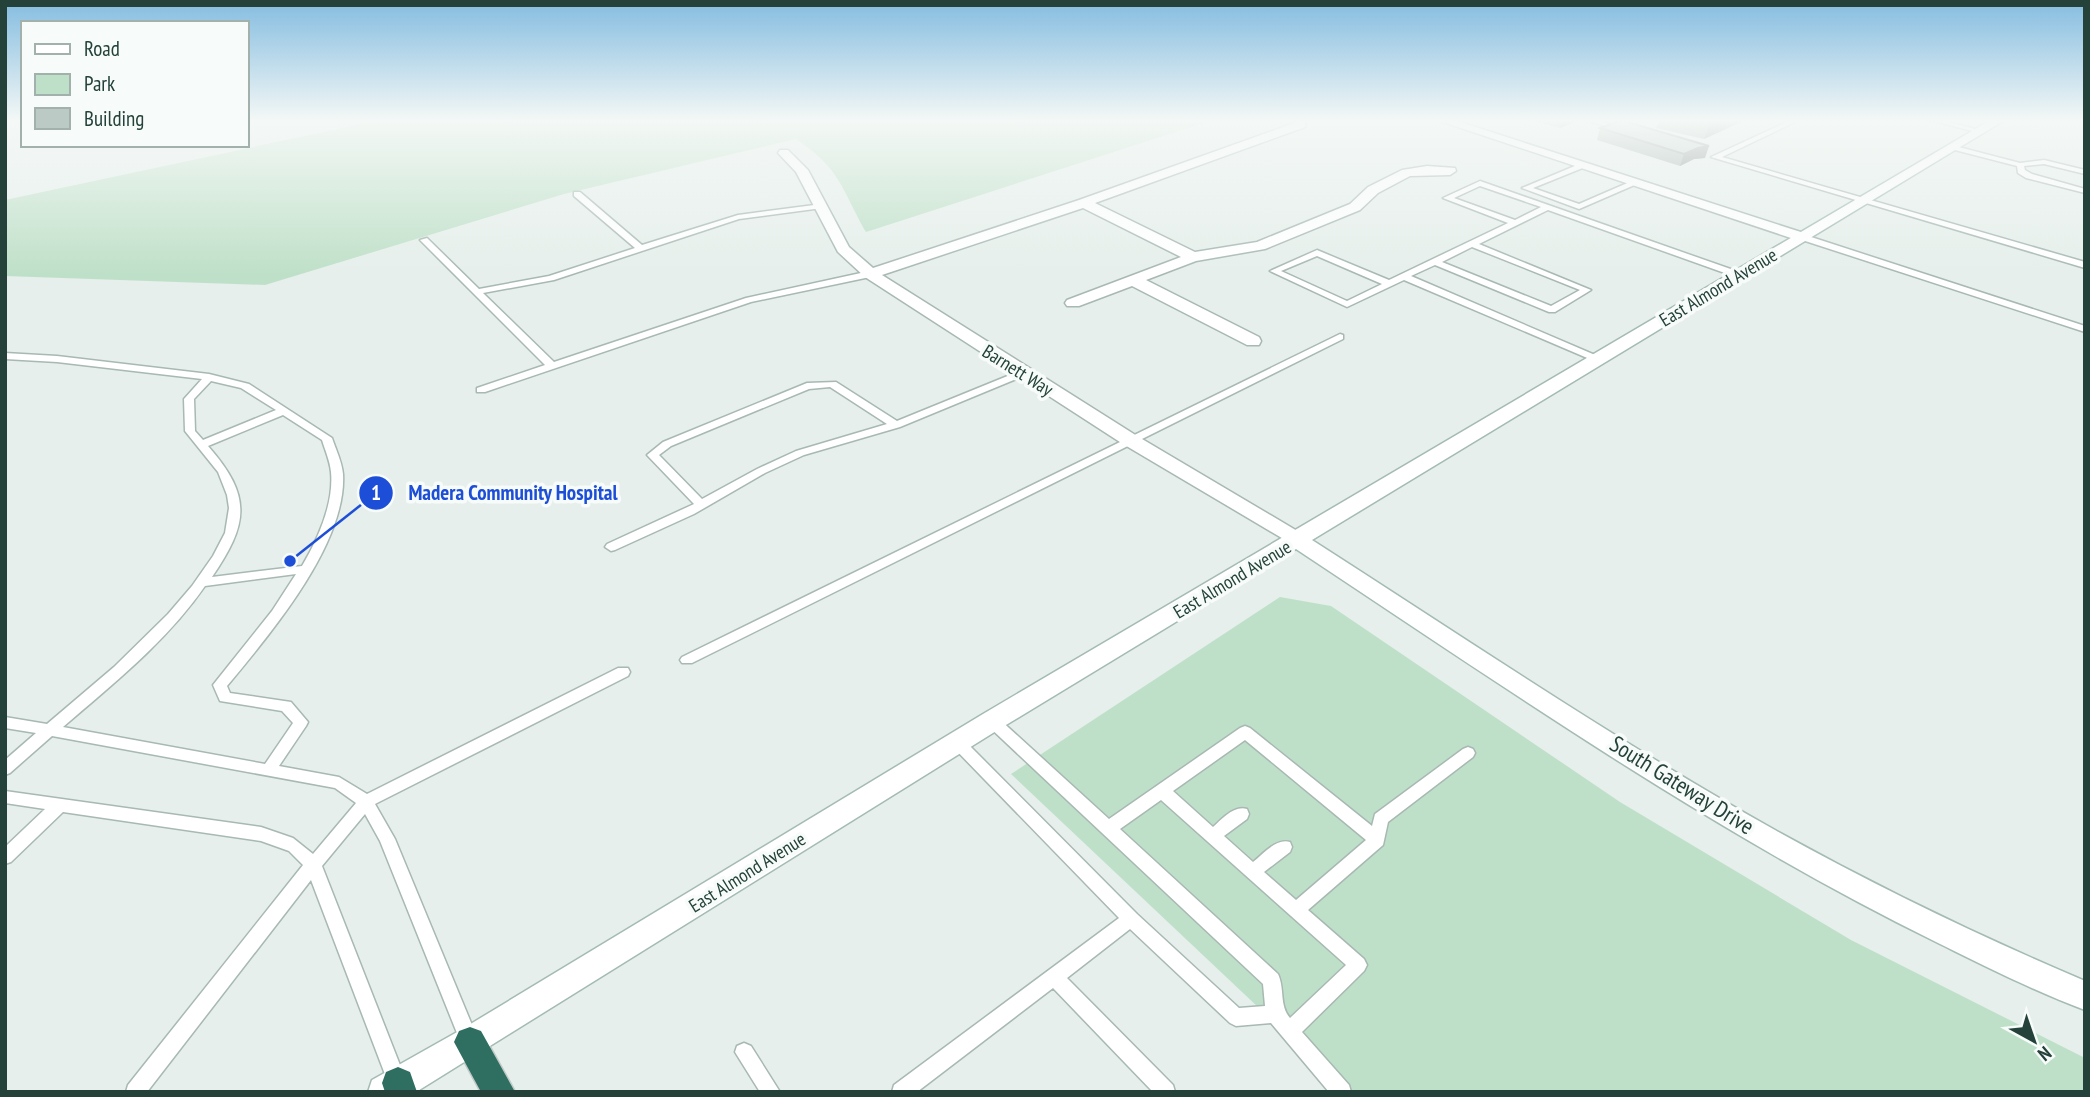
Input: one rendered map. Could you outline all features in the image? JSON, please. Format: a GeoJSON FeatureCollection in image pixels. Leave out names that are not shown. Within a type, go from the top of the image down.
{"type":"FeatureCollection","features":[{"type":"Feature","properties":{"kind":"highway"},"geometry":{"type":"LineString","coordinates":[[470,1042],[499,1092]]}},
{"type":"Feature","properties":{"kind":"street","name":"Barnett Way"},"geometry":{"type":"LineString","coordinates":[[803,172],[843,249],[870,274],[1022,373],[1297,540]]}},
{"type":"Feature","properties":{"kind":"street"},"geometry":{"type":"LineString","coordinates":[[870,274],[1169,172]]}},
{"type":"Feature","properties":{"kind":"street"},"geometry":{"type":"LineString","coordinates":[[1073,303],[1193,257],[1260,246],[1355,207],[1373,190],[1412,172]]}},
{"type":"Feature","properties":{"kind":"street"},"geometry":{"type":"LineString","coordinates":[[1603,172],[1802,237]]}},
{"type":"Feature","properties":{"kind":"street","name":"East Almond Avenue"},"geometry":{"type":"LineString","coordinates":[[394,1089],[957,742],[1912,172]]}},
{"type":"Feature","properties":{"kind":"street"},"geometry":{"type":"LineString","coordinates":[[1084,203],[1193,257]]}},
{"type":"Feature","properties":{"kind":"street"},"geometry":{"type":"LineString","coordinates":[[1131,279],[1254,341]]}},
{"type":"Feature","properties":{"kind":"street","name":"South Gateway Drive"},"geometry":{"type":"LineString","coordinates":[[1297,540],[1682,787],[1832,875],[2002,960],[2085,996]]}},
{"type":"Feature","properties":{"kind":"lane"},"geometry":{"type":"LineString","coordinates":[[1565,172],[1527,188],[1579,207],[1635,183]]}},
{"type":"Feature","properties":{"kind":"lane"},"geometry":{"type":"LineString","coordinates":[[1766,172],[2085,265]]}},
{"type":"Feature","properties":{"kind":"lane"},"geometry":{"type":"LineString","coordinates":[[2023,172],[2085,191]]}},
{"type":"Feature","properties":{"kind":"lane"},"geometry":{"type":"LineString","coordinates":[[1515,223],[1447,198],[1480,183],[1739,275]]}},
{"type":"Feature","properties":{"kind":"lane"},"geometry":{"type":"LineString","coordinates":[[577,194],[639,247]]}},
{"type":"Feature","properties":{"kind":"lane"},"geometry":{"type":"LineString","coordinates":[[477,292],[551,278],[639,247],[738,217],[822,206]]}},
{"type":"Feature","properties":{"kind":"lane"},"geometry":{"type":"LineString","coordinates":[[1390,284],[1317,253],[1274,271],[1347,304],[1390,284],[1548,207]]}},
{"type":"Feature","properties":{"kind":"lane"},"geometry":{"type":"LineString","coordinates":[[1802,237],[2085,329]]}},
{"type":"Feature","properties":{"kind":"lane"},"geometry":{"type":"LineString","coordinates":[[424,240],[552,366]]}},
{"type":"Feature","properties":{"kind":"lane"},"geometry":{"type":"LineString","coordinates":[[1435,262],[1552,310],[1587,290],[1472,244]]}},
{"type":"Feature","properties":{"kind":"lane"},"geometry":{"type":"LineString","coordinates":[[481,390],[749,300],[870,274]]}},
{"type":"Feature","properties":{"kind":"lane"},"geometry":{"type":"LineString","coordinates":[[1405,276],[1599,360]]}},
{"type":"Feature","properties":{"kind":"lane"},"geometry":{"type":"LineString","coordinates":[[2072,325],[2085,314]]}},
{"type":"Feature","properties":{"kind":"lane"},"geometry":{"type":"LineString","coordinates":[[687,660],[1340,337]]}},
{"type":"Feature","properties":{"kind":"lane"},"geometry":{"type":"LineString","coordinates":[[5,356],[57,359],[209,377],[245,387],[327,438],[337,475],[332,514],[307,569],[220,685],[226,697],[286,706],[301,722],[268,771]]}},
{"type":"Feature","properties":{"kind":"lane"},"geometry":{"type":"LineString","coordinates":[[611,547],[701,505],[761,471],[800,453],[896,425],[1022,373]]}},
{"type":"Feature","properties":{"kind":"lane"},"geometry":{"type":"LineString","coordinates":[[5,769],[150,642],[202,582],[223,549],[234,526],[233,502],[226,474],[216,458],[190,432],[189,399],[209,377]]}},
{"type":"Feature","properties":{"kind":"lane"},"geometry":{"type":"LineString","coordinates":[[701,505],[653,455],[667,444],[807,386],[832,384],[896,425]]}},
{"type":"Feature","properties":{"kind":"lane"},"geometry":{"type":"LineString","coordinates":[[201,445],[284,411]]}},
{"type":"Feature","properties":{"kind":"lane"},"geometry":{"type":"LineString","coordinates":[[202,582],[307,569]]}},
{"type":"Feature","properties":{"kind":"lane"},"geometry":{"type":"LineString","coordinates":[[135,1092],[313,865],[366,802],[623,672]]}},
{"type":"Feature","properties":{"kind":"lane"},"geometry":{"type":"LineString","coordinates":[[992,721],[1272,980],[1275,1014],[1342,1092]]}},
{"type":"Feature","properties":{"kind":"lane"},"geometry":{"type":"LineString","coordinates":[[5,722],[339,783],[366,802],[387,839],[470,1042]]}},
{"type":"Feature","properties":{"kind":"lane"},"geometry":{"type":"LineString","coordinates":[[1110,828],[1245,732],[1289,777],[1329,810],[1377,839]]}},
{"type":"Feature","properties":{"kind":"lane"},"geometry":{"type":"LineString","coordinates":[[957,742],[1131,919],[1236,1017],[1275,1014]]}},
{"type":"Feature","properties":{"kind":"lane"},"geometry":{"type":"LineString","coordinates":[[1296,910],[1377,839],[1381,819],[1468,753]]}},
{"type":"Feature","properties":{"kind":"lane"},"geometry":{"type":"LineString","coordinates":[[1162,791],[1358,965],[1290,1031]]}},
{"type":"Feature","properties":{"kind":"lane"},"geometry":{"type":"LineString","coordinates":[[5,797],[289,840],[313,865],[394,1089]]}},
{"type":"Feature","properties":{"kind":"lane"},"geometry":{"type":"LineString","coordinates":[[5,857],[61,804]]}},
{"type":"Feature","properties":{"kind":"lane"},"geometry":{"type":"LineString","coordinates":[[1212,836],[1241,814]]}},
{"type":"Feature","properties":{"kind":"lane"},"geometry":{"type":"LineString","coordinates":[[1252,872],[1284,847]]}},
{"type":"Feature","properties":{"kind":"lane"},"geometry":{"type":"LineString","coordinates":[[901,1092],[1131,919]]}},
{"type":"Feature","properties":{"kind":"lane"},"geometry":{"type":"LineString","coordinates":[[1054,977],[1166,1092]]}},
{"type":"Feature","properties":{"kind":"lane"},"geometry":{"type":"LineString","coordinates":[[744,1052],[771,1092]]}},
{"type":"Feature","properties":{"kind":"green space"},"geometry":{"type":"Polygon","coordinates":[[[135,172],[656,172],[564,194],[265,285],[5,276],[5,200],[135,172]]]}},
{"type":"Feature","properties":{"kind":"green space"},"geometry":{"type":"Polygon","coordinates":[[[833,172],[1051,172],[866,232],[833,172]]]}},
{"type":"Feature","properties":{"kind":"green space"},"geometry":{"type":"Polygon","coordinates":[[[1280,597],[1331,606],[1620,802],[1851,940],[2085,1058],[2085,1092],[1348,1092],[1011,774],[1280,597]]]}},
{"type":"Feature","properties":{"kind":"place","name":"Madera Community Hospital"},"geometry":{"type":"Point","coordinates":[290,561]}}]}
